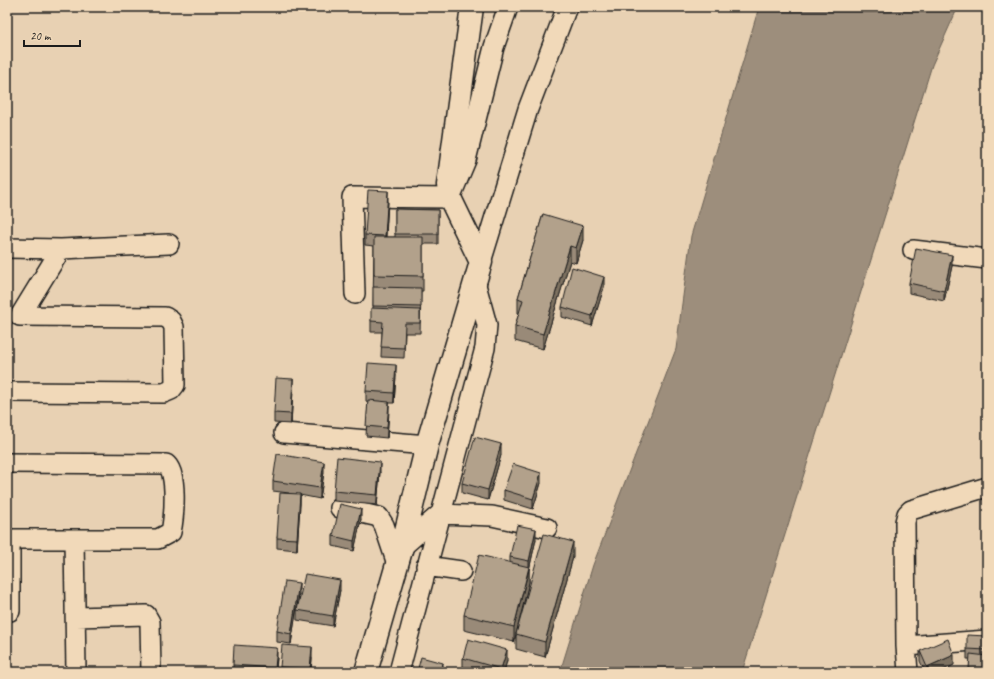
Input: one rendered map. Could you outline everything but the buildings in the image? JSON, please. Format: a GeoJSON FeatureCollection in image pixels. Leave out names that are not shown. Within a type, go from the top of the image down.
{"type":"FeatureCollection","features":[{"type":"Feature","properties":{"kind":"street"},"geometry":{"type":"LineString","coordinates":[[472,7],[448,185],[454,204],[482,262]]}},
{"type":"Feature","properties":{"kind":"street"},"geometry":{"type":"LineString","coordinates":[[454,204],[494,47],[508,7]]}},
{"type":"Feature","properties":{"kind":"street"},"geometry":{"type":"LineString","coordinates":[[366,672],[400,555],[428,445],[528,109],[567,7]]}},
{"type":"Feature","properties":{"kind":"street"},"geometry":{"type":"LineString","coordinates":[[356,294],[352,197],[454,204]]}},
{"type":"Feature","properties":{"kind":"street"},"geometry":{"type":"LineString","coordinates":[[7,248],[61,249],[169,244]]}},
{"type":"Feature","properties":{"kind":"street"},"geometry":{"type":"LineString","coordinates":[[7,392],[164,393],[171,390],[175,385],[174,327],[172,320],[165,317],[20,316],[61,249]]}},
{"type":"Feature","properties":{"kind":"street"},"geometry":{"type":"LineString","coordinates":[[913,250],[987,258]]}},
{"type":"Feature","properties":{"kind":"street"},"geometry":{"type":"LineString","coordinates":[[399,672],[485,348],[487,325],[476,284]]}},
{"type":"Feature","properties":{"kind":"street"},"geometry":{"type":"LineString","coordinates":[[284,433],[428,445]]}},
{"type":"Feature","properties":{"kind":"street"},"geometry":{"type":"LineString","coordinates":[[7,463],[166,464],[172,471],[174,515],[171,532],[158,539],[8,539],[10,611]]}},
{"type":"Feature","properties":{"kind":"street"},"geometry":{"type":"LineString","coordinates":[[908,672],[906,646],[906,514],[911,510],[987,487]]}},
{"type":"Feature","properties":{"kind":"street"},"geometry":{"type":"LineString","coordinates":[[340,508],[379,517],[400,555]]}},
{"type":"Feature","properties":{"kind":"street"},"geometry":{"type":"LineString","coordinates":[[400,555],[440,514],[492,516],[547,528]]}},
{"type":"Feature","properties":{"kind":"street"},"geometry":{"type":"LineString","coordinates":[[74,539],[76,672]]}},
{"type":"Feature","properties":{"kind":"street"},"geometry":{"type":"LineString","coordinates":[[426,566],[461,571]]}},
{"type":"Feature","properties":{"kind":"street"},"geometry":{"type":"LineString","coordinates":[[76,617],[146,615],[150,622],[151,672]]}},
{"type":"Feature","properties":{"kind":"street"},"geometry":{"type":"LineString","coordinates":[[906,646],[987,640]]}},
{"type":"Feature","properties":{"kind":"shaded area"},"geometry":{"type":"Polygon","coordinates":[[[759,7],[958,7],[932,65],[742,672],[560,672],[593,565],[676,349],[691,236],[759,7]]]}}]}
